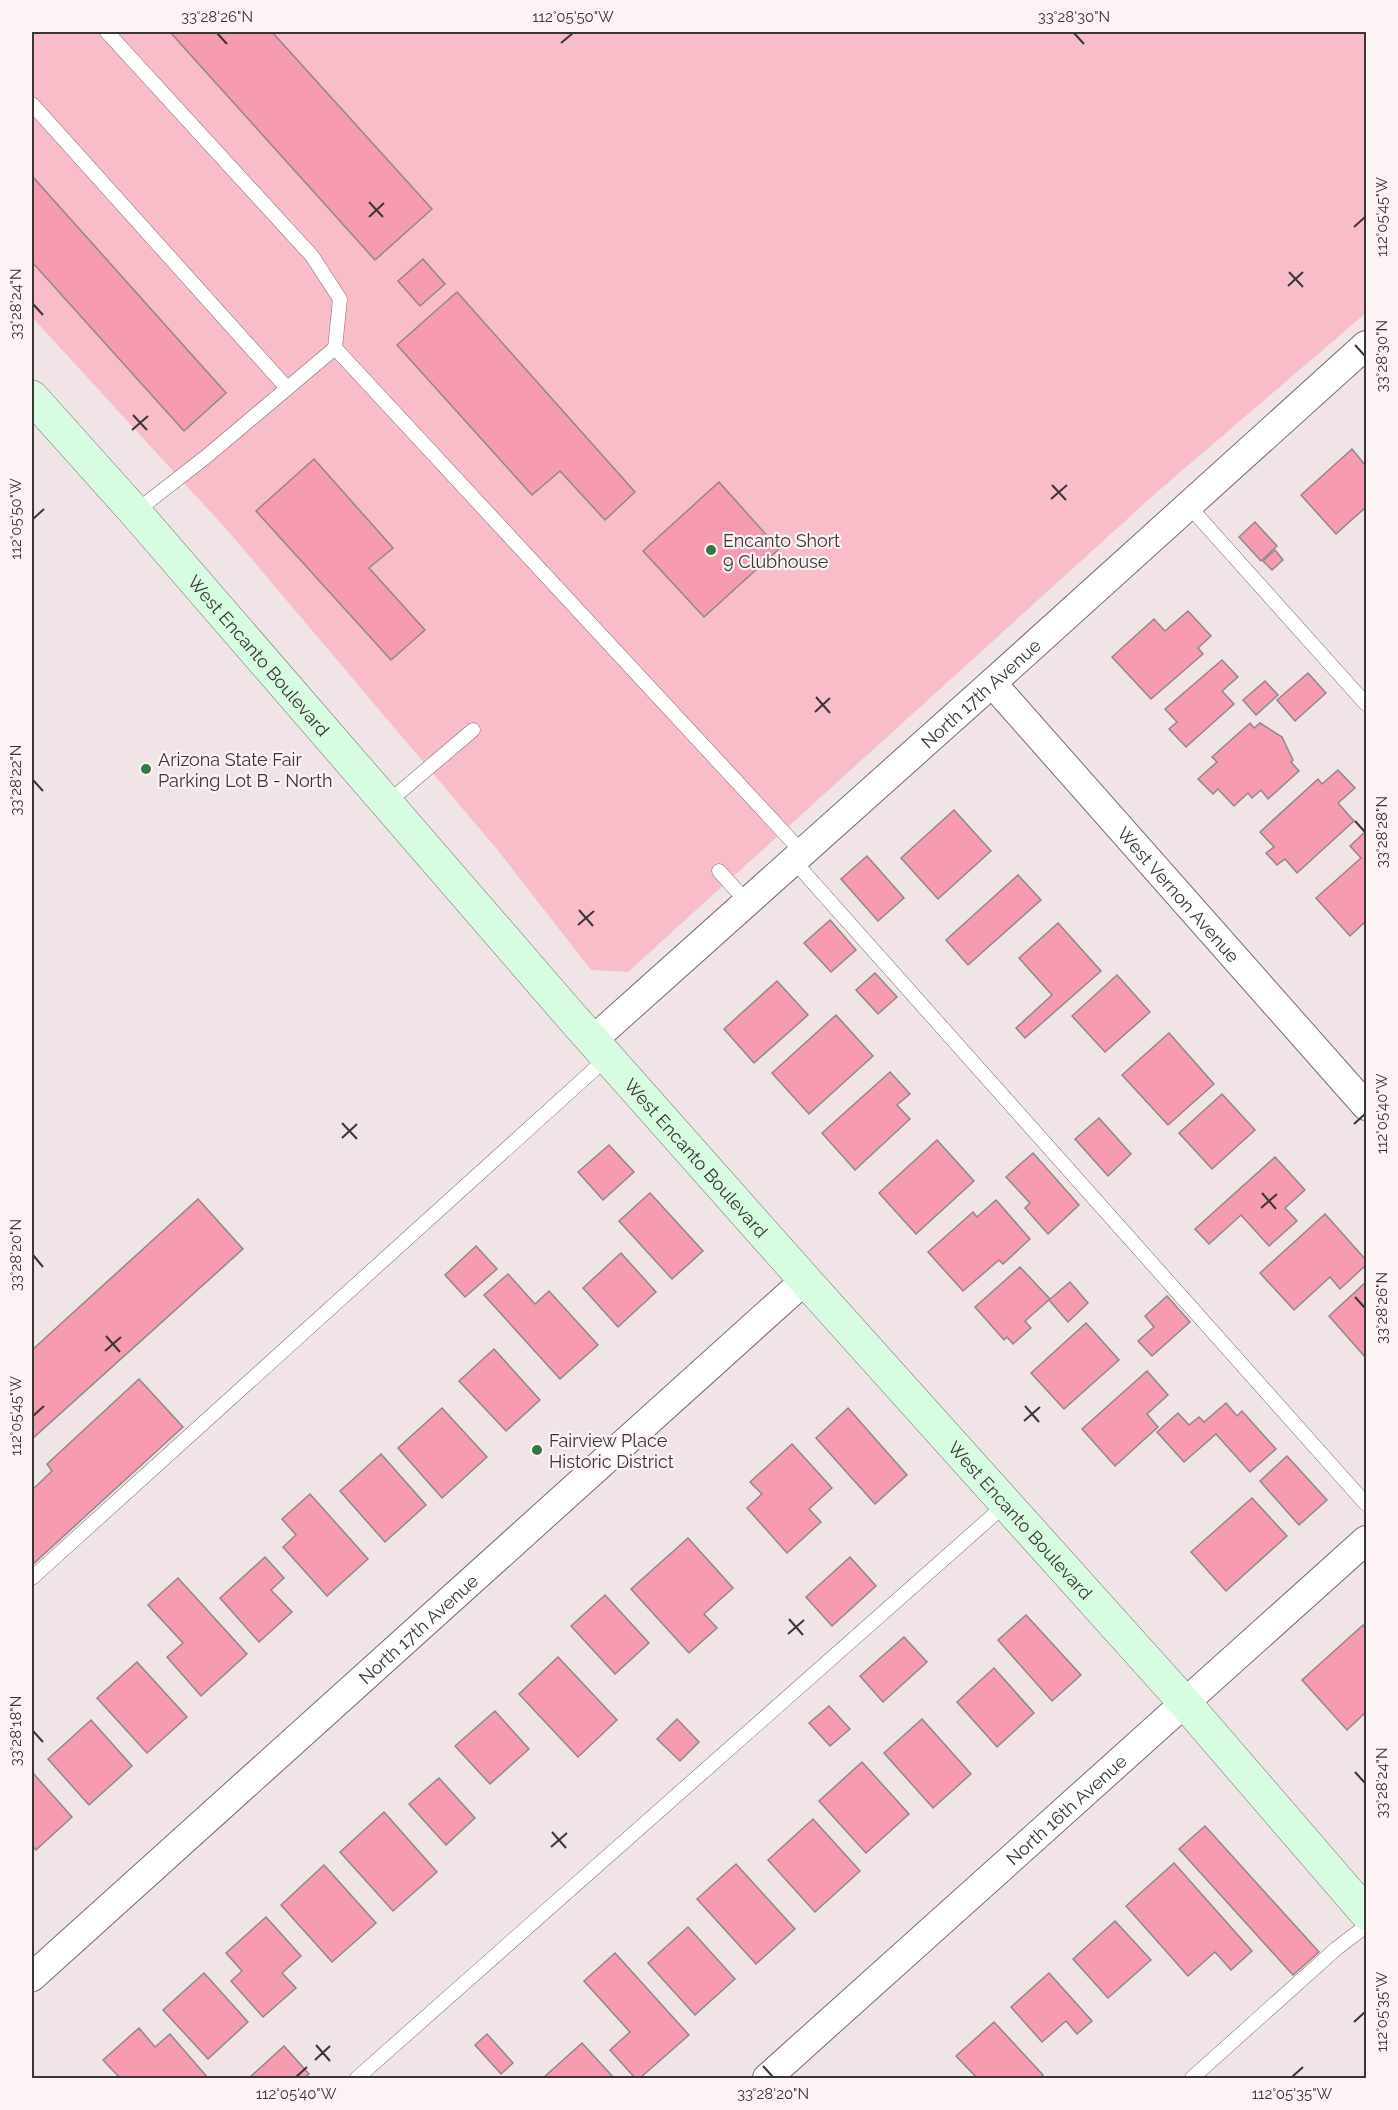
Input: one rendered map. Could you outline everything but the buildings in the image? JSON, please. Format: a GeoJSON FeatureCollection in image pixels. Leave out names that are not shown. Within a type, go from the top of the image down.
{"type":"FeatureCollection","features":[{"type":"Feature","properties":{"kind":"street","name":"North 17th Avenue"},"geometry":{"type":"LineString","coordinates":[[600,1048],[747,902],[1366,345]]}},
{"type":"Feature","properties":{"kind":"street","name":"West Encanto Boulevard"},"geometry":{"type":"LineString","coordinates":[[32,397],[135,512],[600,1048],[1185,1703],[1366,1913]]}},
{"type":"Feature","properties":{"kind":"street","name":"West Vernon Avenue"},"geometry":{"type":"LineString","coordinates":[[992,683],[1366,1106]]}},
{"type":"Feature","properties":{"kind":"street","name":"North 17th Avenue"},"geometry":{"type":"LineString","coordinates":[[32,1977],[805,1280]]}},
{"type":"Feature","properties":{"kind":"street","name":"North 16th Avenue"},"geometry":{"type":"LineString","coordinates":[[767,2079],[1366,1540]]}},
{"type":"Feature","properties":{"kind":"lane"},"geometry":{"type":"LineString","coordinates":[[107,32],[312,256],[340,299],[335,348],[207,456],[135,512]]}},
{"type":"Feature","properties":{"kind":"lane"},"geometry":{"type":"LineString","coordinates":[[32,104],[287,388]]}},
{"type":"Feature","properties":{"kind":"lane"},"geometry":{"type":"LineString","coordinates":[[335,348],[798,856],[1366,1504]]}},
{"type":"Feature","properties":{"kind":"lane"},"geometry":{"type":"LineString","coordinates":[[1188,505],[1366,704]]}},
{"type":"Feature","properties":{"kind":"lane"},"geometry":{"type":"LineString","coordinates":[[387,803],[473,730]]}},
{"type":"Feature","properties":{"kind":"lane"},"geometry":{"type":"LineString","coordinates":[[719,871],[747,902]]}},
{"type":"Feature","properties":{"kind":"lane"},"geometry":{"type":"LineString","coordinates":[[32,1578],[600,1048]]}},
{"type":"Feature","properties":{"kind":"lane"},"geometry":{"type":"LineString","coordinates":[[357,2079],[1006,1504]]}},
{"type":"Feature","properties":{"kind":"lane"},"geometry":{"type":"LineString","coordinates":[[1192,2079],[1337,1948],[1366,1926]]}},
{"type":"Feature","properties":{"kind":"shaded area"},"geometry":{"type":"Polygon","coordinates":[[[32,32],[1366,32],[1366,313],[1156,493],[628,972],[591,970],[496,848],[228,531],[32,317],[32,32]]]}},
{"type":"Feature","properties":{"kind":"place","name":"Encanto Short 9 Clubhouse"},"geometry":{"type":"Point","coordinates":[711,550]}},
{"type":"Feature","properties":{"kind":"place","name":"Arizona State Fair Parking Lot B - North"},"geometry":{"type":"Point","coordinates":[146,769]}},
{"type":"Feature","properties":{"kind":"place","name":"Fairview Place Historic District"},"geometry":{"type":"Point","coordinates":[537,1450]}}]}
